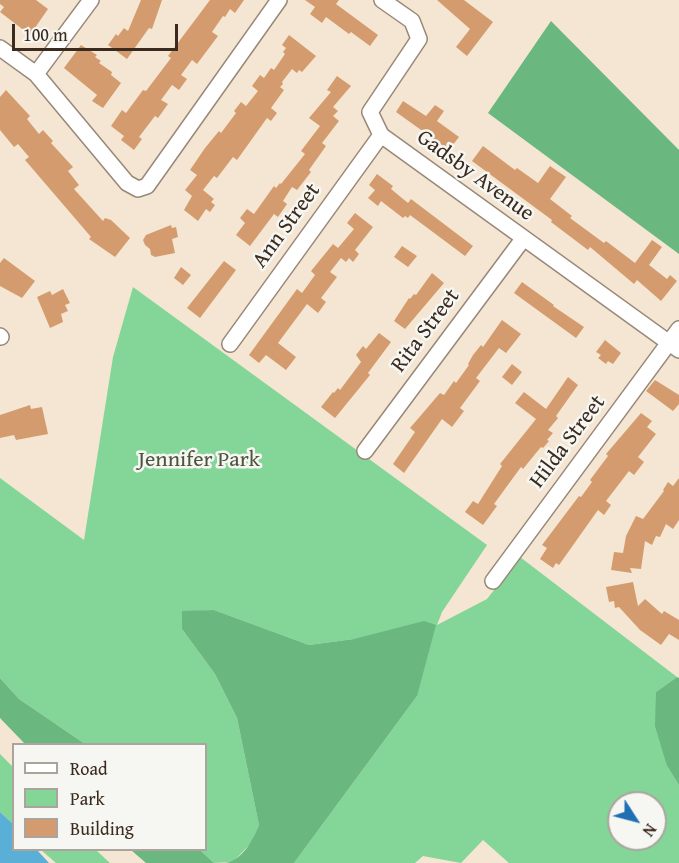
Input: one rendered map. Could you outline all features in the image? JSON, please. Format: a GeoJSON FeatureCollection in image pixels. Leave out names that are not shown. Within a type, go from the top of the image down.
{"type":"FeatureCollection","features":[{"type":"Feature","properties":{"kind":"street"},"geometry":{"type":"LineString","coordinates":[[36,75],[91,0]]}},
{"type":"Feature","properties":{"kind":"street"},"geometry":{"type":"LineString","coordinates":[[0,48],[36,75],[127,183],[138,189],[147,186],[279,0]]}},
{"type":"Feature","properties":{"kind":"street","name":"Gadsby Avenue"},"geometry":{"type":"LineString","coordinates":[[382,0],[412,21],[419,39],[370,112],[381,135],[674,347]]}},
{"type":"Feature","properties":{"kind":"street","name":"Ann Street"},"geometry":{"type":"LineString","coordinates":[[230,344],[381,135]]}},
{"type":"Feature","properties":{"kind":"street","name":"Rita Street"},"geometry":{"type":"LineString","coordinates":[[365,451],[523,239]]}},
{"type":"Feature","properties":{"kind":"street","name":"Hilda Street"},"geometry":{"type":"LineString","coordinates":[[493,581],[674,347],[679,329]]}},
{"type":"Feature","properties":{"kind":"green space"},"geometry":{"type":"Polygon","coordinates":[[[551,21],[679,150],[679,254],[488,113],[551,21]]]}},
{"type":"Feature","properties":{"kind":"green space","name":"Jennifer Park"},"geometry":{"type":"Polygon","coordinates":[[[133,287],[487,545],[442,612],[437,625],[487,599],[520,557],[677,677],[656,692],[667,766],[679,785],[679,863],[509,863],[483,840],[461,863],[423,856],[415,863],[294,863],[417,696],[354,639],[309,645],[214,610],[182,612],[182,629],[215,674],[237,718],[259,825],[252,842],[233,862],[214,863],[201,851],[207,851],[207,743],[84,743],[19,699],[0,678],[0,478],[84,540],[113,357],[133,287]]]}},
{"type":"Feature","properties":{"kind":"green space"},"geometry":{"type":"Polygon","coordinates":[[[214,610],[309,645],[354,639],[424,621],[436,625],[417,696],[294,863],[225,863],[242,854],[259,825],[237,718],[215,674],[182,629],[182,611],[214,610]]]}},
{"type":"Feature","properties":{"kind":"green space"},"geometry":{"type":"Polygon","coordinates":[[[677,677],[679,678],[679,785],[667,766],[655,726],[656,692],[677,677]]]}},
{"type":"Feature","properties":{"kind":"green space"},"geometry":{"type":"Polygon","coordinates":[[[0,678],[19,699],[84,743],[24,743],[0,718],[0,678]]]}},
{"type":"Feature","properties":{"kind":"green space"},"geometry":{"type":"Polygon","coordinates":[[[0,754],[12,766],[12,823],[0,812],[0,754]]]}},
{"type":"Feature","properties":{"kind":"green space"},"geometry":{"type":"Polygon","coordinates":[[[42,851],[97,851],[110,863],[56,863],[42,851]]]}},
{"type":"Feature","properties":{"kind":"green space"},"geometry":{"type":"Polygon","coordinates":[[[132,851],[201,851],[214,863],[146,863],[132,851]]]}},
{"type":"Feature","properties":{"kind":"water"},"geometry":{"type":"Polygon","coordinates":[[[0,812],[12,823],[12,851],[38,851],[49,863],[0,863],[0,812]]]}},
{"type":"Feature","properties":{"kind":"building"},"geometry":{"type":"Polygon","coordinates":[[[0,0],[36,0],[48,9],[30,35],[0,12],[4,7],[0,4],[0,0]]]}},
{"type":"Feature","properties":{"kind":"building"},"geometry":{"type":"Polygon","coordinates":[[[141,0],[162,0],[152,29],[149,28],[127,59],[108,45],[124,28],[128,31],[141,0]]]}},
{"type":"Feature","properties":{"kind":"building"},"geometry":{"type":"Polygon","coordinates":[[[210,0],[244,0],[235,13],[230,9],[225,17],[223,16],[212,32],[218,36],[197,64],[192,60],[181,75],[187,79],[179,90],[172,85],[161,100],[168,104],[158,118],[155,116],[139,137],[142,139],[134,150],[121,140],[124,136],[111,126],[122,110],[126,113],[143,90],[146,91],[171,58],[168,56],[210,0]]]}},
{"type":"Feature","properties":{"kind":"building"},"geometry":{"type":"Polygon","coordinates":[[[305,0],[339,0],[336,4],[378,35],[370,46],[326,17],[322,23],[310,14],[315,7],[305,0]]]}},
{"type":"Feature","properties":{"kind":"building"},"geometry":{"type":"Polygon","coordinates":[[[437,0],[464,0],[493,22],[467,56],[456,47],[470,29],[437,0]]]}},
{"type":"Feature","properties":{"kind":"building"},"geometry":{"type":"Polygon","coordinates":[[[289,35],[316,56],[302,72],[299,70],[297,73],[292,69],[280,87],[284,90],[271,108],[277,113],[271,121],[267,118],[237,160],[233,157],[217,178],[214,176],[203,190],[214,199],[211,202],[215,205],[210,212],[206,209],[198,221],[184,210],[192,196],[185,190],[197,175],[190,170],[205,148],[219,131],[221,133],[236,113],[234,111],[241,102],[246,106],[258,91],[252,86],[260,75],[264,78],[271,68],[274,70],[285,54],[283,52],[286,48],[282,45],[289,35]]]}},
{"type":"Feature","properties":{"kind":"building"},"geometry":{"type":"Polygon","coordinates":[[[81,45],[97,55],[95,57],[101,61],[99,63],[112,72],[111,75],[121,83],[103,108],[92,101],[97,95],[64,68],[81,45]]]}},
{"type":"Feature","properties":{"kind":"building"},"geometry":{"type":"Polygon","coordinates":[[[337,76],[351,86],[333,107],[338,111],[333,116],[339,121],[322,143],[326,146],[309,170],[311,172],[297,190],[292,187],[283,201],[287,204],[278,217],[274,214],[250,246],[236,235],[245,223],[240,218],[247,209],[254,214],[274,186],[276,188],[281,184],[305,154],[301,151],[320,126],[309,118],[331,92],[327,90],[337,76]]]}},
{"type":"Feature","properties":{"kind":"building"},"geometry":{"type":"Polygon","coordinates":[[[6,90],[30,116],[27,119],[39,134],[43,130],[53,141],[51,143],[73,167],[68,171],[79,185],[74,189],[103,221],[105,218],[111,220],[130,238],[115,257],[89,239],[91,237],[25,160],[29,157],[18,144],[14,147],[0,130],[0,97],[6,90]]]}},
{"type":"Feature","properties":{"kind":"building"},"geometry":{"type":"Polygon","coordinates":[[[403,101],[426,116],[435,105],[444,111],[437,121],[459,137],[449,150],[396,112],[403,101]]]}},
{"type":"Feature","properties":{"kind":"building"},"geometry":{"type":"Polygon","coordinates":[[[483,146],[515,170],[517,168],[538,183],[550,166],[566,177],[550,199],[572,216],[570,218],[635,263],[652,240],[662,247],[649,265],[667,279],[670,275],[677,281],[661,301],[637,280],[634,284],[590,247],[588,250],[551,222],[552,220],[472,161],[483,146]]]}},
{"type":"Feature","properties":{"kind":"building"},"geometry":{"type":"Polygon","coordinates":[[[377,174],[393,186],[391,189],[408,203],[411,199],[473,246],[465,256],[410,215],[408,218],[405,216],[403,218],[381,201],[378,206],[368,198],[375,190],[369,185],[377,174]]]}},
{"type":"Feature","properties":{"kind":"building"},"geometry":{"type":"Polygon","coordinates":[[[355,213],[373,227],[355,250],[359,254],[353,262],[349,258],[346,262],[341,258],[330,272],[337,277],[321,298],[326,302],[318,313],[307,304],[278,343],[296,357],[286,370],[266,355],[259,363],[249,355],[297,289],[302,293],[315,275],[311,271],[333,244],[338,248],[354,229],[347,223],[355,213]]]}},
{"type":"Feature","properties":{"kind":"building"},"geometry":{"type":"Polygon","coordinates":[[[171,225],[172,228],[176,227],[178,237],[172,239],[175,253],[155,257],[151,255],[150,249],[143,240],[146,235],[171,225]]]}},
{"type":"Feature","properties":{"kind":"building"},"geometry":{"type":"Polygon","coordinates":[[[402,246],[417,256],[408,267],[394,257],[402,246]]]}},
{"type":"Feature","properties":{"kind":"building"},"geometry":{"type":"Polygon","coordinates":[[[4,258],[35,281],[22,298],[0,286],[0,263],[4,258]]]}},
{"type":"Feature","properties":{"kind":"building"},"geometry":{"type":"Polygon","coordinates":[[[224,261],[236,270],[200,318],[187,308],[224,261]]]}},
{"type":"Feature","properties":{"kind":"building"},"geometry":{"type":"Polygon","coordinates":[[[181,267],[191,275],[183,285],[174,278],[181,267]]]}},
{"type":"Feature","properties":{"kind":"building"},"geometry":{"type":"Polygon","coordinates":[[[432,273],[444,283],[405,329],[394,321],[409,298],[416,295],[432,273]]]}},
{"type":"Feature","properties":{"kind":"building"},"geometry":{"type":"Polygon","coordinates":[[[522,282],[584,327],[576,338],[514,293],[522,282]]]}},
{"type":"Feature","properties":{"kind":"building"},"geometry":{"type":"Polygon","coordinates":[[[63,289],[70,303],[65,305],[68,311],[61,314],[63,322],[50,328],[37,297],[50,291],[52,295],[63,289]]]}},
{"type":"Feature","properties":{"kind":"building"},"geometry":{"type":"Polygon","coordinates":[[[502,320],[521,334],[506,353],[499,348],[476,378],[480,381],[460,408],[464,411],[452,427],[442,419],[404,473],[393,464],[415,432],[410,428],[440,393],[444,395],[454,381],[456,383],[473,355],[481,345],[483,347],[502,320]]]}},
{"type":"Feature","properties":{"kind":"building"},"geometry":{"type":"Polygon","coordinates":[[[379,333],[391,342],[368,373],[370,375],[335,418],[321,407],[333,392],[338,388],[340,390],[361,362],[356,355],[363,346],[366,349],[379,333]]]}},
{"type":"Feature","properties":{"kind":"building"},"geometry":{"type":"Polygon","coordinates":[[[605,340],[621,353],[613,364],[608,361],[606,364],[598,358],[601,355],[596,352],[605,340]]]}},
{"type":"Feature","properties":{"kind":"building"},"geometry":{"type":"Polygon","coordinates":[[[512,364],[522,372],[512,385],[502,377],[512,364]]]}},
{"type":"Feature","properties":{"kind":"building"},"geometry":{"type":"Polygon","coordinates":[[[568,377],[578,385],[548,430],[553,433],[547,440],[549,441],[523,469],[521,467],[494,504],[497,506],[483,525],[465,512],[473,501],[478,504],[502,466],[500,464],[536,419],[515,403],[524,392],[546,409],[568,377]]]}},
{"type":"Feature","properties":{"kind":"building"},"geometry":{"type":"Polygon","coordinates":[[[655,380],[679,395],[679,404],[673,411],[646,391],[655,380]]]}},
{"type":"Feature","properties":{"kind":"building"},"geometry":{"type":"Polygon","coordinates":[[[30,405],[31,409],[42,407],[48,434],[16,440],[14,435],[0,438],[0,415],[30,405]]]}},
{"type":"Feature","properties":{"kind":"building"},"geometry":{"type":"Polygon","coordinates":[[[641,413],[652,421],[647,427],[656,434],[638,457],[644,462],[634,475],[629,471],[606,501],[611,505],[604,515],[598,510],[559,565],[556,563],[553,568],[540,559],[547,548],[542,545],[592,482],[590,480],[608,456],[606,454],[641,413]]]}},
{"type":"Feature","properties":{"kind":"building"},"geometry":{"type":"Polygon","coordinates":[[[679,478],[679,520],[673,529],[666,524],[660,537],[656,536],[652,545],[645,541],[641,569],[630,568],[632,573],[611,570],[614,552],[623,553],[626,536],[636,516],[643,519],[668,482],[673,486],[679,478]]]}},
{"type":"Feature","properties":{"kind":"building"},"geometry":{"type":"Polygon","coordinates":[[[633,582],[638,606],[645,599],[662,614],[664,611],[679,620],[679,640],[669,634],[661,645],[640,630],[619,607],[615,608],[614,601],[609,602],[606,587],[633,582]]]}}]}
